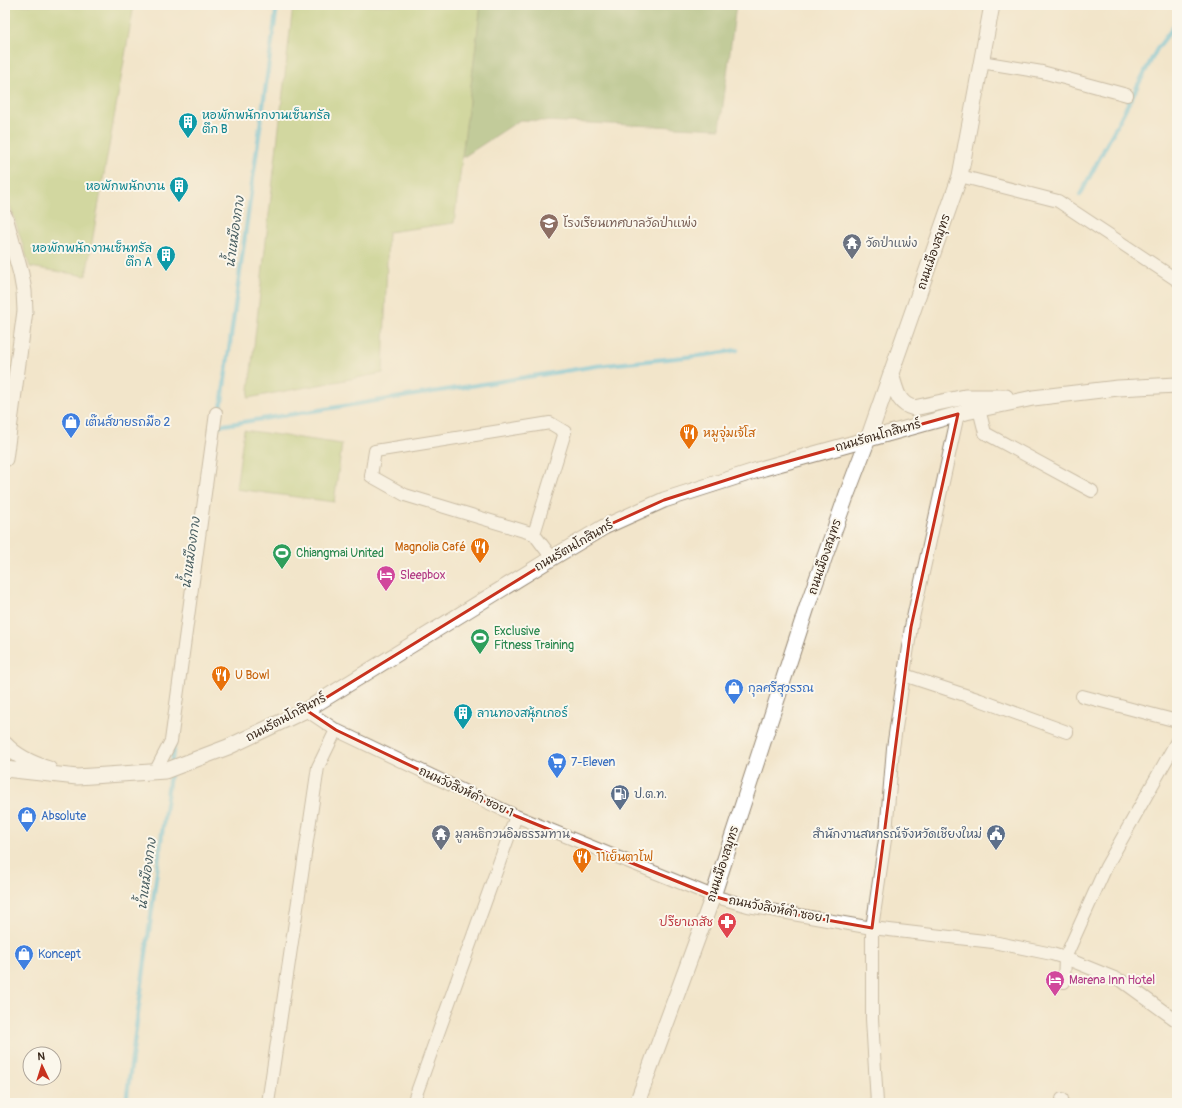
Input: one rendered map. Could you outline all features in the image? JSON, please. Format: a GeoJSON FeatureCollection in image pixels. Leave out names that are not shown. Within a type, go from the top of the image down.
{"type":"FeatureCollection","features":[{"type":"Feature","properties":{"kind":"street","name":"ถนนเมืองสมุทร"},"geometry":{"type":"LineString","coordinates":[[637,1103],[713,896],[811,597],[960,176],[992,5]]}},
{"type":"Feature","properties":{"kind":"street"},"geometry":{"type":"LineString","coordinates":[[981,62],[1042,72],[1127,95]]}},
{"type":"Feature","properties":{"kind":"street"},"geometry":{"type":"LineString","coordinates":[[960,176],[1058,200],[1177,280]]}},
{"type":"Feature","properties":{"kind":"street"},"geometry":{"type":"LineString","coordinates":[[5,217],[21,274],[25,311],[5,459]]}},
{"type":"Feature","properties":{"kind":"street"},"geometry":{"type":"LineString","coordinates":[[891,374],[900,400],[907,406],[914,408],[965,397],[1033,398]]}},
{"type":"Feature","properties":{"kind":"street","name":"ถนนรัตนโกสินทร์"},"geometry":{"type":"LineString","coordinates":[[5,769],[77,777],[160,771],[223,750],[306,710],[604,527],[664,500],[764,468],[868,438],[979,409],[1033,398],[1118,388],[1177,385]]}},
{"type":"Feature","properties":{"kind":"street"},"geometry":{"type":"LineString","coordinates":[[979,409],[985,433],[1092,491]]}},
{"type":"Feature","properties":{"kind":"street"},"geometry":{"type":"LineString","coordinates":[[160,771],[171,741],[216,412]]}},
{"type":"Feature","properties":{"kind":"street"},"geometry":{"type":"LineString","coordinates":[[877,1103],[872,1020],[872,928],[886,833],[893,748],[911,627],[958,414]]}},
{"type":"Feature","properties":{"kind":"street"},"geometry":{"type":"LineString","coordinates":[[534,534],[565,432],[550,423],[375,451],[372,476],[405,495],[534,534],[552,558]]}},
{"type":"Feature","properties":{"kind":"street"},"geometry":{"type":"LineString","coordinates":[[904,675],[980,700],[1066,732]]}},
{"type":"Feature","properties":{"kind":"street"},"geometry":{"type":"LineString","coordinates":[[1082,696],[1177,721]]}},
{"type":"Feature","properties":{"kind":"street","name":"ถนนวังสิงห์คำ ซอย 1"},"geometry":{"type":"LineString","coordinates":[[306,710],[336,730],[516,816],[713,896],[748,906],[872,928],[993,942],[1065,958],[1122,981],[1177,1021]]}},
{"type":"Feature","properties":{"kind":"street"},"geometry":{"type":"LineString","coordinates":[[268,1103],[318,767],[336,730]]}},
{"type":"Feature","properties":{"kind":"street"},"geometry":{"type":"LineString","coordinates":[[1064,982],[1065,958],[1106,867],[1177,741]]}},
{"type":"Feature","properties":{"kind":"street"},"geometry":{"type":"LineString","coordinates":[[5,744],[21,757],[45,768],[69,776]]}},
{"type":"Feature","properties":{"kind":"street"},"geometry":{"type":"LineString","coordinates":[[413,1103],[516,816]]}},
{"type":"Feature","properties":{"kind":"highlighted area"},"geometry":{"type":"Polygon","coordinates":[[[958,414],[911,627],[872,928],[748,906],[713,896],[516,816],[336,730],[306,710],[604,527],[664,500],[764,468],[958,414]]]}},
{"type":"Feature","properties":{"kind":"green space"},"geometry":{"type":"Polygon","coordinates":[[[5,5],[134,5],[86,276],[30,267],[5,190],[5,5]]]}},
{"type":"Feature","properties":{"kind":"green space"},"geometry":{"type":"Polygon","coordinates":[[[293,5],[481,5],[454,223],[388,232],[383,373],[248,398],[293,5]]]}},
{"type":"Feature","properties":{"kind":"green space"},"geometry":{"type":"Polygon","coordinates":[[[481,5],[600,5],[650,11],[652,5],[736,5],[720,129],[520,120],[462,158],[481,5]]]}},
{"type":"Feature","properties":{"kind":"green space"},"geometry":{"type":"Polygon","coordinates":[[[244,430],[342,444],[334,502],[236,489],[244,430]]]}},
{"type":"Feature","properties":{"kind":"waterway","name":"น้ำเหมืองกาง"},"geometry":{"type":"LineString","coordinates":[[220,415],[277,5]]}},
{"type":"Feature","properties":{"kind":"waterway"},"geometry":{"type":"LineString","coordinates":[[1080,195],[1157,49],[1177,22]]}},
{"type":"Feature","properties":{"kind":"waterway"},"geometry":{"type":"LineString","coordinates":[[218,426],[596,366],[706,355],[737,350]]}},
{"type":"Feature","properties":{"kind":"waterway","name":"น้ำเหมืองกาง"},"geometry":{"type":"LineString","coordinates":[[126,1103],[174,744]]}},
{"type":"Feature","properties":{"kind":"place","name":"หอพักพนักกงานเซ็นทรัล ตึก B"},"geometry":{"type":"Point","coordinates":[188,139]}},
{"type":"Feature","properties":{"kind":"place","name":"หอพักพนักงาน"},"geometry":{"type":"Point","coordinates":[179,203]}},
{"type":"Feature","properties":{"kind":"place","name":"โรงเรียนเทศบาลวัดป่าแพ่ง"},"geometry":{"type":"Point","coordinates":[549,240]}},
{"type":"Feature","properties":{"kind":"place","name":"วัดป่าแพ่ง"},"geometry":{"type":"Point","coordinates":[852,260]}},
{"type":"Feature","properties":{"kind":"place","name":"หอพักพนักงานเซ็นทรัล ตึก A"},"geometry":{"type":"Point","coordinates":[166,272]}},
{"type":"Feature","properties":{"kind":"place","name":"เต๊นส์ขายรถมือ 2"},"geometry":{"type":"Point","coordinates":[71,439]}},
{"type":"Feature","properties":{"kind":"place","name":"หมูจุ่มเจ้โส"},"geometry":{"type":"Point","coordinates":[689,450]}},
{"type":"Feature","properties":{"kind":"place","name":"Magnolia Café"},"geometry":{"type":"Point","coordinates":[480,564]}},
{"type":"Feature","properties":{"kind":"place","name":"Chiangmai United"},"geometry":{"type":"Point","coordinates":[282,570]}},
{"type":"Feature","properties":{"kind":"place","name":"Sleepbox"},"geometry":{"type":"Point","coordinates":[386,592]}},
{"type":"Feature","properties":{"kind":"place","name":"Exclusive Fitness Training"},"geometry":{"type":"Point","coordinates":[480,655]}},
{"type":"Feature","properties":{"kind":"place","name":"U Bowl"},"geometry":{"type":"Point","coordinates":[221,692]}},
{"type":"Feature","properties":{"kind":"place","name":"กุลศรีสุวรรณ"},"geometry":{"type":"Point","coordinates":[734,705]}},
{"type":"Feature","properties":{"kind":"place","name":"ลานทองสนุ้กเกอร์"},"geometry":{"type":"Point","coordinates":[463,730]}},
{"type":"Feature","properties":{"kind":"place","name":"7-Eleven"},"geometry":{"type":"Point","coordinates":[557,779]}},
{"type":"Feature","properties":{"kind":"place","name":"ป.ต.ท."},"geometry":{"type":"Point","coordinates":[620,811]}},
{"type":"Feature","properties":{"kind":"place","name":"Absolute"},"geometry":{"type":"Point","coordinates":[27,833]}},
{"type":"Feature","properties":{"kind":"place","name":"มูลนธิกวนอิมธรรมทาน"},"geometry":{"type":"Point","coordinates":[441,851]}},
{"type":"Feature","properties":{"kind":"place","name":"สำนักงานสหกรณ์จังหวัดเชียงใหม่"},"geometry":{"type":"Point","coordinates":[996,851]}},
{"type":"Feature","properties":{"kind":"place","name":"11เย็นตาโฟ"},"geometry":{"type":"Point","coordinates":[582,874]}},
{"type":"Feature","properties":{"kind":"place","name":"ปรียาเภสัช"},"geometry":{"type":"Point","coordinates":[727,939]}},
{"type":"Feature","properties":{"kind":"place","name":"Koncept"},"geometry":{"type":"Point","coordinates":[24,971]}},
{"type":"Feature","properties":{"kind":"place","name":"Marena Inn Hotel"},"geometry":{"type":"Point","coordinates":[1055,997]}}]}
